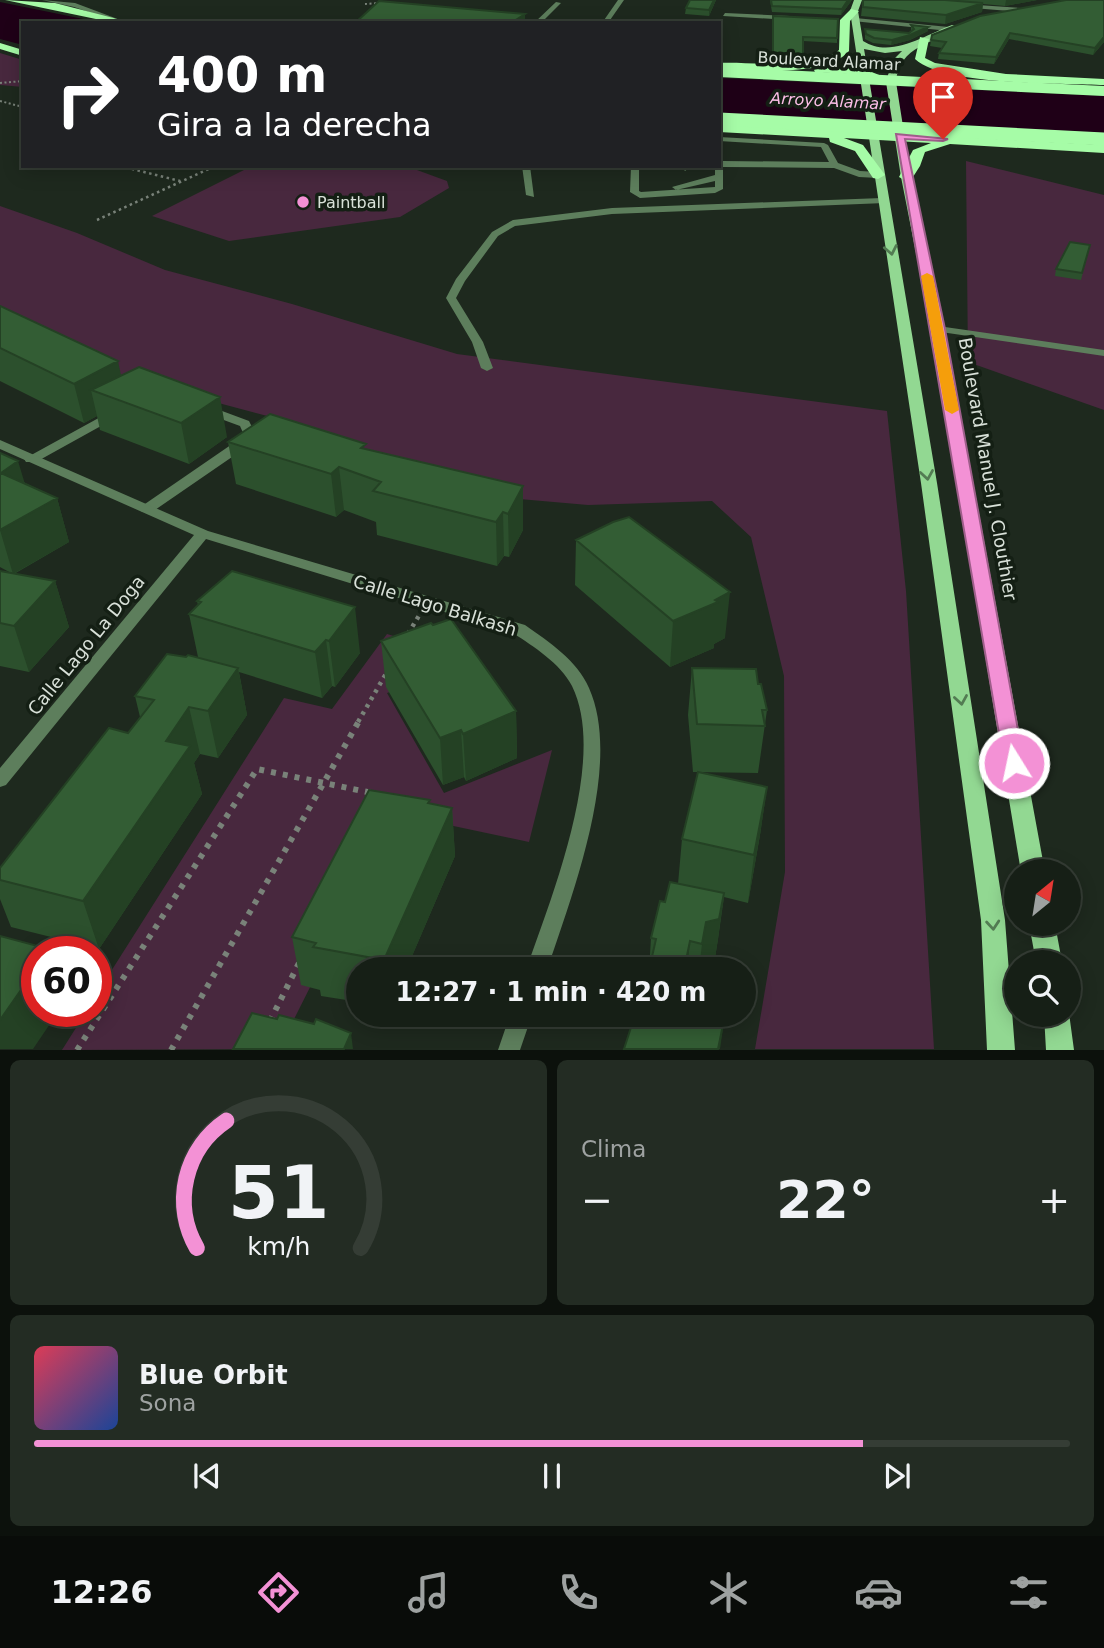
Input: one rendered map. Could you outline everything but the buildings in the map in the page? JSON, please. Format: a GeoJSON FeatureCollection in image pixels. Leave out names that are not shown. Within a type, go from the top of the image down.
{"type":"FeatureCollection","features":[{"type":"Feature","properties":{"kind":"highway"},"geometry":{"type":"LineString","coordinates":[[10,0],[122,21]]}},
{"type":"Feature","properties":{"kind":"highway"},"geometry":{"type":"LineString","coordinates":[[721,66],[808,65],[834,61],[844,51],[856,9]]}},
{"type":"Feature","properties":{"kind":"highway"},"geometry":{"type":"LineString","coordinates":[[925,39],[920,59],[933,68],[970,74],[1104,82]]}},
{"type":"Feature","properties":{"kind":"highway"},"geometry":{"type":"LineString","coordinates":[[0,46],[21,51]]}},
{"type":"Feature","properties":{"kind":"highway"},"geometry":{"type":"LineString","coordinates":[[721,66],[891,79]]}},
{"type":"Feature","properties":{"kind":"highway","name":"Boulevard Alamar"},"geometry":{"type":"LineString","coordinates":[[721,72],[1104,91]]}},
{"type":"Feature","properties":{"kind":"highway"},"geometry":{"type":"LineString","coordinates":[[721,119],[1104,139]]}},
{"type":"Feature","properties":{"kind":"highway"},"geometry":{"type":"LineString","coordinates":[[721,128],[898,130],[987,141],[1104,149]]}},
{"type":"Feature","properties":{"kind":"highway"},"geometry":{"type":"LineString","coordinates":[[752,128],[825,137],[851,144],[864,154],[878,175]]}},
{"type":"Feature","properties":{"kind":"highway"},"geometry":{"type":"LineString","coordinates":[[906,177],[914,166],[917,154],[924,147],[987,141]]}},
{"type":"Feature","properties":{"kind":"main road"},"geometry":{"type":"LineString","coordinates":[[988,17],[1033,8]]}},
{"type":"Feature","properties":{"kind":"main road"},"geometry":{"type":"LineString","coordinates":[[856,9],[878,175],[900,295],[989,893],[1001,1049]]}},
{"type":"Feature","properties":{"kind":"main road"},"geometry":{"type":"LineString","coordinates":[[859,42],[868,48],[887,51],[968,22]]}},
{"type":"Feature","properties":{"kind":"main road"},"geometry":{"type":"LineString","coordinates":[[891,79],[906,52],[925,39]]}},
{"type":"Feature","properties":{"kind":"main road","name":"Boulevard Manuel J. Clouthier"},"geometry":{"type":"LineString","coordinates":[[891,79],[906,177],[938,329],[1031,859]]}},
{"type":"Feature","properties":{"kind":"main road"},"geometry":{"type":"LineString","coordinates":[[1058,1027],[1060,1049]]}},
{"type":"Feature","properties":{"kind":"street"},"geometry":{"type":"LineString","coordinates":[[45,0],[75,5],[112,18]]}},
{"type":"Feature","properties":{"kind":"street"},"geometry":{"type":"LineString","coordinates":[[607,21],[621,0]]}},
{"type":"Feature","properties":{"kind":"street"},"geometry":{"type":"LineString","coordinates":[[540,21],[558,4]]}},
{"type":"Feature","properties":{"kind":"street"},"geometry":{"type":"LineString","coordinates":[[951,5],[1021,10]]}},
{"type":"Feature","properties":{"kind":"street"},"geometry":{"type":"LineString","coordinates":[[831,19],[856,9],[949,29]]}},
{"type":"Feature","properties":{"kind":"street"},"geometry":{"type":"LineString","coordinates":[[725,15],[805,18]]}},
{"type":"Feature","properties":{"kind":"street"},"geometry":{"type":"LineString","coordinates":[[857,30],[925,39]]}},
{"type":"Feature","properties":{"kind":"street"},"geometry":{"type":"LineString","coordinates":[[721,139],[824,145],[835,165]]}},
{"type":"Feature","properties":{"kind":"street"},"geometry":{"type":"LineString","coordinates":[[721,162],[835,165],[859,174],[878,175]]}},
{"type":"Feature","properties":{"kind":"street"},"geometry":{"type":"LineString","coordinates":[[526,168],[531,195]]}},
{"type":"Feature","properties":{"kind":"street"},"geometry":{"type":"LineString","coordinates":[[635,168],[634,192],[640,195],[712,191],[719,188],[719,168]]}},
{"type":"Feature","properties":{"kind":"street"},"geometry":{"type":"LineString","coordinates":[[640,195],[719,177]]}},
{"type":"Feature","properties":{"kind":"street"},"geometry":{"type":"LineString","coordinates":[[635,181],[669,188]]}},
{"type":"Feature","properties":{"kind":"street"},"geometry":{"type":"LineString","coordinates":[[488,368],[485,351],[472,338],[452,298],[460,281],[495,234],[513,223],[612,211],[882,201]]}},
{"type":"Feature","properties":{"kind":"street"},"geometry":{"type":"LineString","coordinates":[[938,329],[1104,353]]}},
{"type":"Feature","properties":{"kind":"street"},"geometry":{"type":"LineString","coordinates":[[147,509],[243,443],[250,435],[245,424],[188,402]]}},
{"type":"Feature","properties":{"kind":"street"},"geometry":{"type":"LineString","coordinates":[[31,459],[127,407]]}},
{"type":"Feature","properties":{"kind":"street","name":"Calle Lago Balkash"},"geometry":{"type":"LineString","coordinates":[[0,444],[203,534],[519,629],[559,657],[582,689],[591,727],[581,834],[540,957]]}},
{"type":"Feature","properties":{"kind":"street","name":"Calle Lago La Doga"},"geometry":{"type":"LineString","coordinates":[[0,780],[203,534]]}},
{"type":"Feature","properties":{"kind":"street"},"geometry":{"type":"LineString","coordinates":[[509,1049],[517,1027]]}},
{"type":"Feature","properties":{"kind":"path"},"geometry":{"type":"LineString","coordinates":[[365,4],[390,3]]}},
{"type":"Feature","properties":{"kind":"path"},"geometry":{"type":"LineString","coordinates":[[0,82],[21,81]]}},
{"type":"Feature","properties":{"kind":"path"},"geometry":{"type":"LineString","coordinates":[[0,102],[21,107]]}},
{"type":"Feature","properties":{"kind":"path"},"geometry":{"type":"LineString","coordinates":[[128,168],[181,181]]}},
{"type":"Feature","properties":{"kind":"path"},"geometry":{"type":"LineString","coordinates":[[97,220],[210,168]]}},
{"type":"Feature","properties":{"kind":"path"},"geometry":{"type":"LineString","coordinates":[[406,638],[427,601]]}},
{"type":"Feature","properties":{"kind":"path"},"geometry":{"type":"LineString","coordinates":[[171,1049],[393,662]]}},
{"type":"Feature","properties":{"kind":"path"},"geometry":{"type":"LineString","coordinates":[[77,1049],[257,769],[385,796]]}},
{"type":"Feature","properties":{"kind":"path"},"geometry":{"type":"LineString","coordinates":[[268,1025],[305,953]]}},
{"type":"Feature","properties":{"kind":"shaded area"},"geometry":{"type":"Polygon","coordinates":[[[0,53],[21,59],[21,87],[0,85],[0,53]]]}},
{"type":"Feature","properties":{"kind":"shaded area"},"geometry":{"type":"Polygon","coordinates":[[[966,161],[1104,195],[1104,410],[968,362],[966,161]]]}},
{"type":"Feature","properties":{"kind":"shaded area","name":"Paintball"},"geometry":{"type":"Polygon","coordinates":[[[248,168],[411,168],[447,181],[449,188],[400,217],[229,241],[152,216],[248,168]]]}},
{"type":"Feature","properties":{"kind":"shaded area"},"geometry":{"type":"Polygon","coordinates":[[[0,206],[77,233],[165,270],[292,304],[457,354],[887,411],[906,591],[934,1049],[755,1049],[785,872],[784,676],[751,537],[712,501],[588,505],[407,489],[275,418],[91,369],[0,327],[0,206]]]}},
{"type":"Feature","properties":{"kind":"shaded area"},"geometry":{"type":"Polygon","coordinates":[[[387,634],[477,661],[387,693],[444,793],[552,750],[529,842],[397,814],[279,1049],[62,1050],[77,1027],[112,1027],[112,970],[284,698],[332,709],[387,634]]]}},
{"type":"Feature","properties":{"kind":"water"},"geometry":{"type":"Polygon","coordinates":[[[0,2],[93,21],[21,21],[21,44],[0,39],[0,2]]]}},
{"type":"Feature","properties":{"kind":"water","name":"Arroyo Alamar"},"geometry":{"type":"Polygon","coordinates":[[[721,78],[1104,96],[1104,133],[721,113],[721,78]]]}},
{"type":"Feature","properties":{"kind":"slow traffic"},"geometry":{"type":"LineString","coordinates":[[927,276],[952,410]]}},
{"type":"Feature","properties":{"kind":"place","name":"Paintball"},"geometry":{"type":"Point","coordinates":[303,202]}},
{"type":"Feature","properties":{"kind":"route"},"geometry":{"type":"LineString","coordinates":[[943,139],[900,136],[938,329],[1014,763]]}}]}
